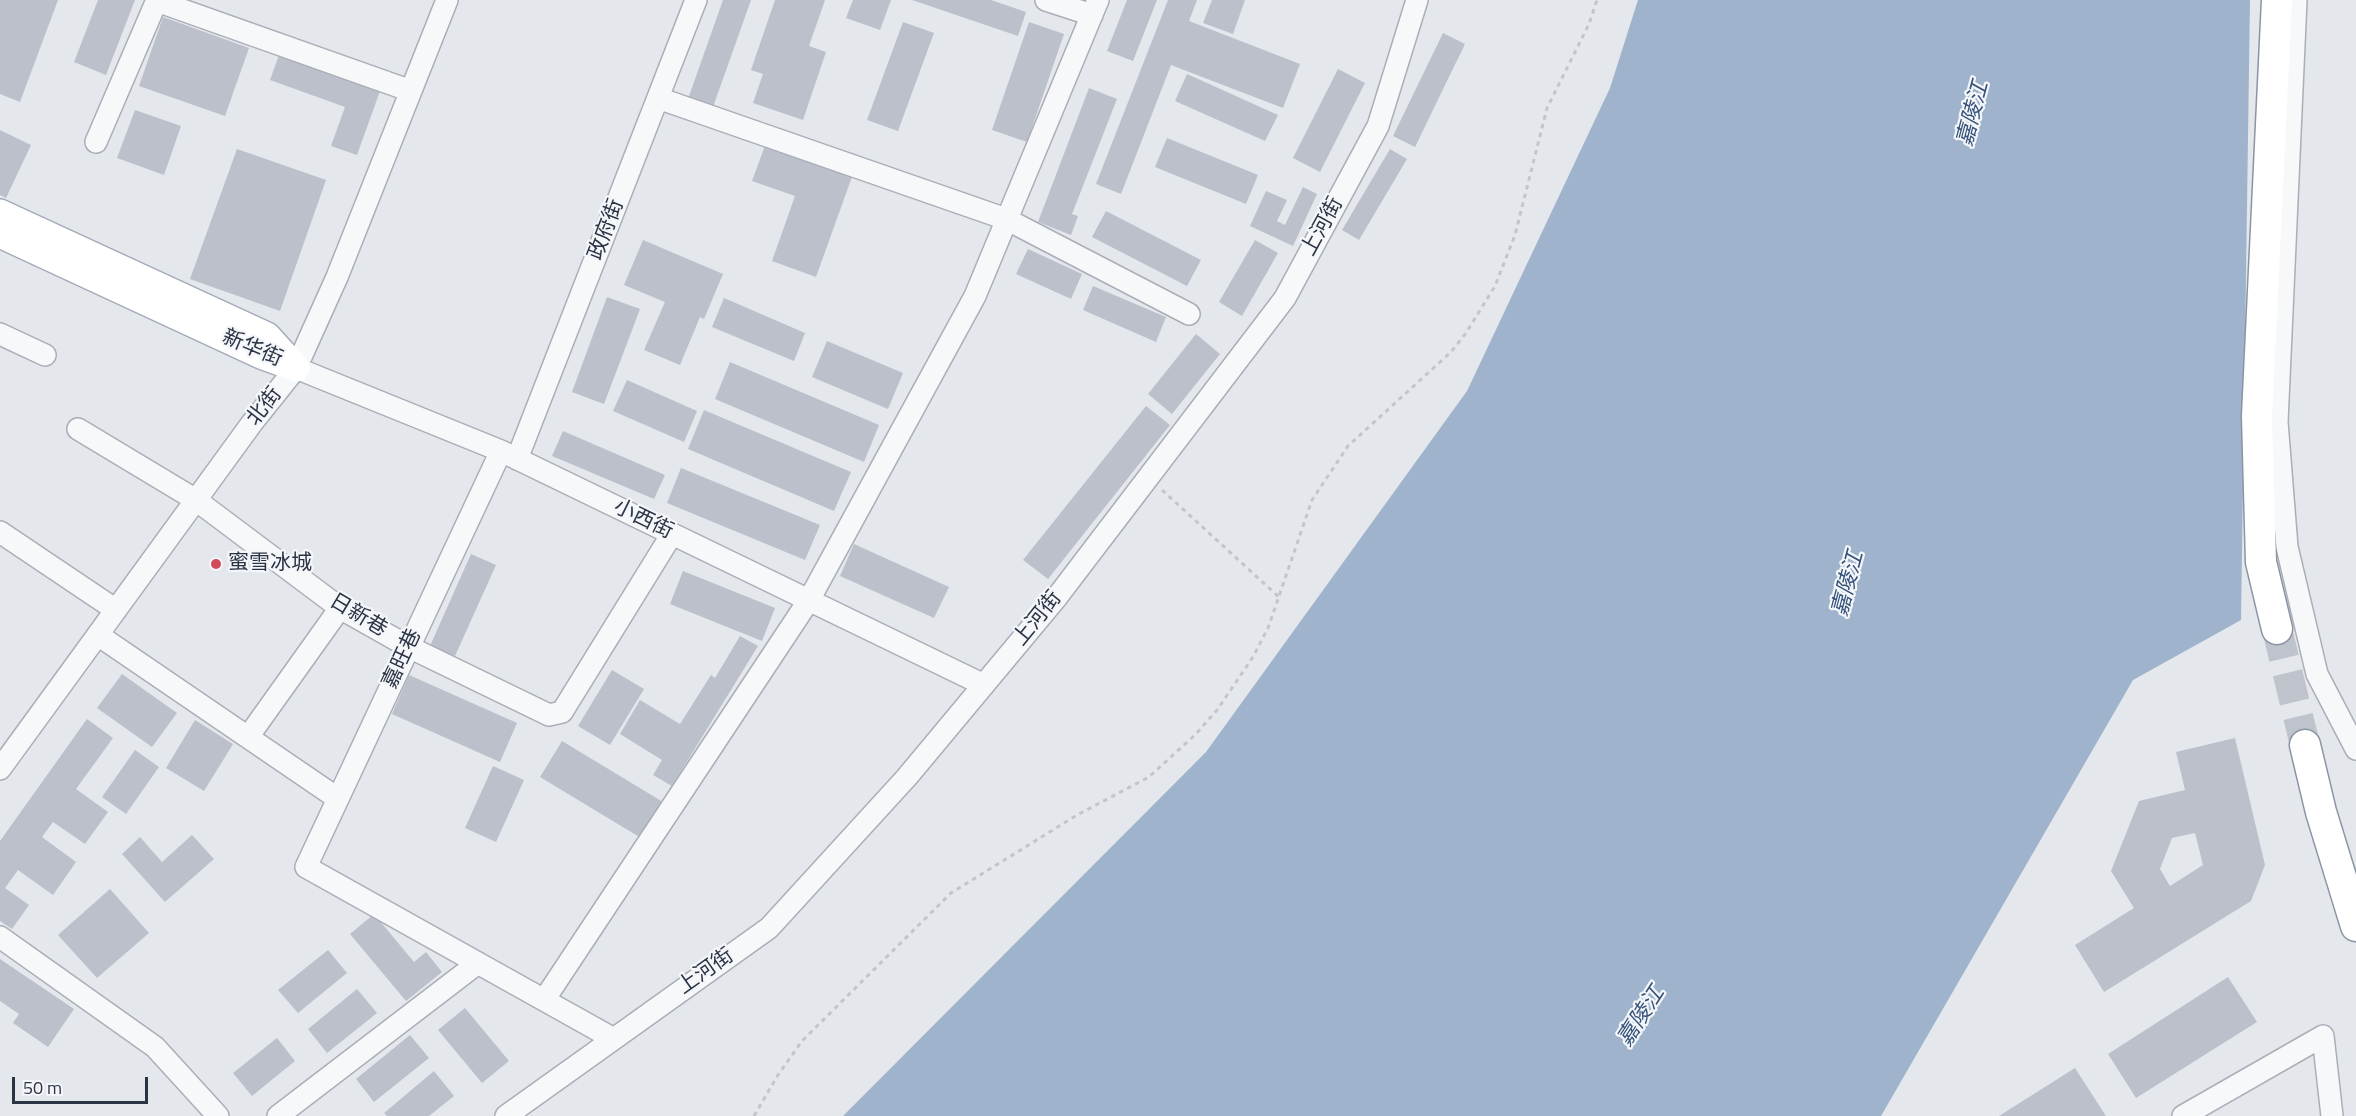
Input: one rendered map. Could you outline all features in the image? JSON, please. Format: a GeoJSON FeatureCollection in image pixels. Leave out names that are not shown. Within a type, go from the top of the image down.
{"type":"FeatureCollection","features":[{"type":"Feature","properties":{"kind":"highway"},"geometry":{"type":"LineString","coordinates":[[2277,0],[2257,416],[2261,562],[2277,629]]}},
{"type":"Feature","properties":{"kind":"highway"},"geometry":{"type":"LineString","coordinates":[[2305,745],[2321,812],[2356,927]]}},
{"type":"Feature","properties":{"kind":"main road","name":"新华街"},"geometry":{"type":"LineString","coordinates":[[0,213],[267,336],[296,368]]}},
{"type":"Feature","properties":{"kind":"main road","name":"新华街"},"geometry":{"type":"LineString","coordinates":[[0,234],[261,355],[296,368]]}},
{"type":"Feature","properties":{"kind":"street"},"geometry":{"type":"LineString","coordinates":[[96,142],[157,0],[411,91]]}},
{"type":"Feature","properties":{"kind":"street","name":"北街"},"geometry":{"type":"LineString","coordinates":[[0,769],[196,500],[296,368],[337,277],[447,0]]}},
{"type":"Feature","properties":{"kind":"street","name":"政府街"},"geometry":{"type":"LineString","coordinates":[[509,455],[658,98],[696,0]]}},
{"type":"Feature","properties":{"kind":"street"},"geometry":{"type":"LineString","coordinates":[[544,1000],[808,600],[975,296],[1095,8],[1046,0]]}},
{"type":"Feature","properties":{"kind":"street","name":"上河街"},"geometry":{"type":"LineString","coordinates":[[506,1116],[612,1038],[769,928],[907,777],[1057,597],[1285,298],[1378,126],[1417,0]]}},
{"type":"Feature","properties":{"kind":"street"},"geometry":{"type":"LineString","coordinates":[[2296,0],[2277,422],[2287,547],[2317,674],[2356,749]]}},
{"type":"Feature","properties":{"kind":"street"},"geometry":{"type":"LineString","coordinates":[[658,98],[1006,219],[1189,314]]}},
{"type":"Feature","properties":{"kind":"street"},"geometry":{"type":"LineString","coordinates":[[0,334],[45,355]]}},
{"type":"Feature","properties":{"kind":"street","name":"小西街"},"geometry":{"type":"LineString","coordinates":[[296,368],[509,455],[984,685]]}},
{"type":"Feature","properties":{"kind":"street","name":"日新巷"},"geometry":{"type":"LineString","coordinates":[[78,429],[196,500],[340,608],[409,647],[549,715],[562,712],[672,534]]}},
{"type":"Feature","properties":{"kind":"street","name":"嘉旺巷"},"geometry":{"type":"LineString","coordinates":[[478,963],[306,867],[409,647],[509,455]]}},
{"type":"Feature","properties":{"kind":"street"},"geometry":{"type":"LineString","coordinates":[[0,532],[116,610]]}},
{"type":"Feature","properties":{"kind":"street"},"geometry":{"type":"LineString","coordinates":[[248,737],[340,608]]}},
{"type":"Feature","properties":{"kind":"street"},"geometry":{"type":"LineString","coordinates":[[98,635],[338,798]]}},
{"type":"Feature","properties":{"kind":"street"},"geometry":{"type":"LineString","coordinates":[[0,937],[155,1047],[218,1116]]}},
{"type":"Feature","properties":{"kind":"street"},"geometry":{"type":"LineString","coordinates":[[278,1116],[478,963],[612,1038]]}},
{"type":"Feature","properties":{"kind":"street"},"geometry":{"type":"LineString","coordinates":[[2183,1116],[2323,1036],[2332,1116]]}},
{"type":"Feature","properties":{"kind":"path"},"geometry":{"type":"LineString","coordinates":[[754,1116],[778,1075],[802,1041],[951,893],[1077,815],[1149,777],[1196,734],[1236,684],[1253,657],[1280,598],[1312,500],[1348,446],[1450,352],[1471,325],[1495,286],[1515,235],[1547,108],[1589,24],[1597,0]]}},
{"type":"Feature","properties":{"kind":"path"},"geometry":{"type":"LineString","coordinates":[[1148,477],[1280,598]]}},
{"type":"Feature","properties":{"kind":"water","name":"嘉陵江"},"geometry":{"type":"Polygon","coordinates":[[[1638,0],[2250,0],[2241,620],[2133,680],[1881,1116],[843,1116],[1206,752],[1467,391],[1610,88],[1638,0]]]}},
{"type":"Feature","properties":{"kind":"building"},"geometry":{"type":"Polygon","coordinates":[[[0,0],[58,0],[20,102],[0,94],[0,0]]]}},
{"type":"Feature","properties":{"kind":"building"},"geometry":{"type":"Polygon","coordinates":[[[98,0],[135,0],[106,75],[74,62],[98,0]]]}},
{"type":"Feature","properties":{"kind":"building"},"geometry":{"type":"Polygon","coordinates":[[[723,0],[751,0],[713,107],[688,99],[723,0]]]}},
{"type":"Feature","properties":{"kind":"building"},"geometry":{"type":"Polygon","coordinates":[[[775,0],[825,0],[809,46],[826,52],[803,120],[753,103],[763,74],[751,70],[775,0]]]}},
{"type":"Feature","properties":{"kind":"building"},"geometry":{"type":"Polygon","coordinates":[[[853,0],[891,0],[880,30],[846,18],[853,0]]]}},
{"type":"Feature","properties":{"kind":"building"},"geometry":{"type":"Polygon","coordinates":[[[912,0],[991,0],[1026,12],[1018,36],[912,0]]]}},
{"type":"Feature","properties":{"kind":"building"},"geometry":{"type":"Polygon","coordinates":[[[1127,0],[1157,0],[1133,61],[1107,51],[1127,0]]]}},
{"type":"Feature","properties":{"kind":"building"},"geometry":{"type":"Polygon","coordinates":[[[1168,0],[1197,0],[1189,21],[1300,64],[1283,108],[1171,65],[1121,194],[1096,184],[1168,0]]]}},
{"type":"Feature","properties":{"kind":"building"},"geometry":{"type":"Polygon","coordinates":[[[1212,0],[1245,0],[1233,34],[1203,23],[1212,0]]]}},
{"type":"Feature","properties":{"kind":"building"},"geometry":{"type":"Polygon","coordinates":[[[163,17],[249,48],[225,116],[139,86],[163,17]]]}},
{"type":"Feature","properties":{"kind":"building"},"geometry":{"type":"Polygon","coordinates":[[[903,22],[934,33],[898,131],[867,120],[903,22]]]}},
{"type":"Feature","properties":{"kind":"building"},"geometry":{"type":"Polygon","coordinates":[[[1029,22],[1064,34],[1027,142],[992,130],[1029,22]]]}},
{"type":"Feature","properties":{"kind":"building"},"geometry":{"type":"Polygon","coordinates":[[[1443,33],[1465,44],[1415,147],[1393,136],[1443,33]]]}},
{"type":"Feature","properties":{"kind":"building"},"geometry":{"type":"Polygon","coordinates":[[[279,55],[380,91],[357,155],[331,146],[345,107],[270,80],[279,55]]]}},
{"type":"Feature","properties":{"kind":"building"},"geometry":{"type":"Polygon","coordinates":[[[1338,69],[1365,83],[1320,172],[1293,158],[1338,69]]]}},
{"type":"Feature","properties":{"kind":"building"},"geometry":{"type":"Polygon","coordinates":[[[1187,74],[1278,115],[1265,141],[1175,101],[1187,74]]]}},
{"type":"Feature","properties":{"kind":"building"},"geometry":{"type":"Polygon","coordinates":[[[1089,88],[1117,99],[1072,214],[1078,216],[1071,235],[1038,222],[1089,88]]]}},
{"type":"Feature","properties":{"kind":"building"},"geometry":{"type":"Polygon","coordinates":[[[135,110],[181,126],[164,175],[117,158],[135,110]]]}},
{"type":"Feature","properties":{"kind":"building"},"geometry":{"type":"Polygon","coordinates":[[[0,130],[31,145],[6,198],[0,195],[0,130]]]}},
{"type":"Feature","properties":{"kind":"building"},"geometry":{"type":"Polygon","coordinates":[[[1167,138],[1258,175],[1246,204],[1155,167],[1167,138]]]}},
{"type":"Feature","properties":{"kind":"building"},"geometry":{"type":"Polygon","coordinates":[[[766,143],[853,174],[816,277],[772,261],[795,196],[752,181],[766,143]]]}},
{"type":"Feature","properties":{"kind":"building"},"geometry":{"type":"Polygon","coordinates":[[[237,149],[326,180],[280,311],[190,279],[237,149]]]}},
{"type":"Feature","properties":{"kind":"building"},"geometry":{"type":"Polygon","coordinates":[[[1390,149],[1407,159],[1359,240],[1342,230],[1390,149]]]}},
{"type":"Feature","properties":{"kind":"building"},"geometry":{"type":"Polygon","coordinates":[[[1303,187],[1317,194],[1293,246],[1250,226],[1266,191],[1287,200],[1277,221],[1285,225],[1303,187]]]}},
{"type":"Feature","properties":{"kind":"building"},"geometry":{"type":"Polygon","coordinates":[[[1106,211],[1201,260],[1187,286],[1092,237],[1106,211]]]}},
{"type":"Feature","properties":{"kind":"building"},"geometry":{"type":"Polygon","coordinates":[[[643,240],[723,274],[704,319],[700,317],[680,365],[644,350],[665,302],[624,285],[643,240]]]}},
{"type":"Feature","properties":{"kind":"building"},"geometry":{"type":"Polygon","coordinates":[[[1255,240],[1278,253],[1242,316],[1219,302],[1255,240]]]}},
{"type":"Feature","properties":{"kind":"building"},"geometry":{"type":"Polygon","coordinates":[[[1028,249],[1082,274],[1071,299],[1016,274],[1028,249]]]}},
{"type":"Feature","properties":{"kind":"building"},"geometry":{"type":"Polygon","coordinates":[[[1093,286],[1166,317],[1156,342],[1083,310],[1093,286]]]}},
{"type":"Feature","properties":{"kind":"building"},"geometry":{"type":"Polygon","coordinates":[[[607,297],[640,309],[604,404],[572,392],[607,297]]]}},
{"type":"Feature","properties":{"kind":"building"},"geometry":{"type":"Polygon","coordinates":[[[724,298],[805,333],[794,361],[712,327],[724,298]]]}},
{"type":"Feature","properties":{"kind":"building"},"geometry":{"type":"Polygon","coordinates":[[[1196,334],[1220,354],[1172,414],[1148,394],[1196,334]]]}},
{"type":"Feature","properties":{"kind":"building"},"geometry":{"type":"Polygon","coordinates":[[[827,341],[903,373],[888,409],[812,377],[827,341]]]}},
{"type":"Feature","properties":{"kind":"building"},"geometry":{"type":"Polygon","coordinates":[[[730,362],[879,425],[864,462],[715,399],[730,362]]]}},
{"type":"Feature","properties":{"kind":"building"},"geometry":{"type":"Polygon","coordinates":[[[627,380],[697,411],[684,442],[613,411],[627,380]]]}},
{"type":"Feature","properties":{"kind":"building"},"geometry":{"type":"Polygon","coordinates":[[[1146,406],[1170,425],[1048,579],[1023,560],[1146,406]]]}},
{"type":"Feature","properties":{"kind":"building"},"geometry":{"type":"Polygon","coordinates":[[[704,410],[851,472],[834,511],[688,449],[704,410]]]}},
{"type":"Feature","properties":{"kind":"building"},"geometry":{"type":"Polygon","coordinates":[[[563,431],[665,475],[654,499],[552,456],[563,431]]]}},
{"type":"Feature","properties":{"kind":"building"},"geometry":{"type":"Polygon","coordinates":[[[681,468],[820,525],[805,560],[667,503],[681,468]]]}},
{"type":"Feature","properties":{"kind":"building"},"geometry":{"type":"Polygon","coordinates":[[[854,544],[949,587],[934,618],[840,576],[854,544]]]}},
{"type":"Feature","properties":{"kind":"building"},"geometry":{"type":"Polygon","coordinates":[[[471,554],[496,565],[455,656],[430,646],[471,554]]]}},
{"type":"Feature","properties":{"kind":"building"},"geometry":{"type":"Polygon","coordinates":[[[683,571],[775,608],[762,641],[670,604],[683,571]]]}},
{"type":"Feature","properties":{"kind":"building"},"geometry":{"type":"Polygon","coordinates":[[[740,636],[758,646],[672,786],[653,775],[662,760],[620,734],[640,700],[680,724],[711,675],[715,678],[740,636]]]}},
{"type":"Feature","properties":{"kind":"building"},"geometry":{"type":"Polygon","coordinates":[[[612,670],[644,689],[610,745],[578,726],[612,670]]]}},
{"type":"Feature","properties":{"kind":"building"},"geometry":{"type":"Polygon","coordinates":[[[122,674],[177,713],[152,747],[97,708],[122,674]]]}},
{"type":"Feature","properties":{"kind":"building"},"geometry":{"type":"Polygon","coordinates":[[[409,675],[517,723],[500,762],[392,714],[409,675]]]}},
{"type":"Feature","properties":{"kind":"building"},"geometry":{"type":"Polygon","coordinates":[[[87,719],[113,738],[76,789],[108,812],[85,844],[53,822],[42,837],[76,862],[53,895],[18,870],[5,888],[29,905],[12,929],[0,921],[0,841],[87,719]]]}},
{"type":"Feature","properties":{"kind":"building"},"geometry":{"type":"Polygon","coordinates":[[[195,720],[233,744],[204,791],[166,768],[195,720]]]}},
{"type":"Feature","properties":{"kind":"building"},"geometry":{"type":"Polygon","coordinates":[[[2235,738],[2265,865],[2251,901],[2104,992],[2075,945],[2134,908],[2111,871],[2139,801],[2185,790],[2176,752],[2235,738]],[[2195,833],[2172,838],[2160,869],[2170,886],[2203,865],[2195,833]]]}},
{"type":"Feature","properties":{"kind":"building"},"geometry":{"type":"Polygon","coordinates":[[[562,741],[663,802],[641,838],[540,777],[562,741]]]}},
{"type":"Feature","properties":{"kind":"building"},"geometry":{"type":"Polygon","coordinates":[[[135,750],[159,767],[126,814],[102,797],[135,750]]]}},
{"type":"Feature","properties":{"kind":"building"},"geometry":{"type":"Polygon","coordinates":[[[493,766],[524,780],[496,842],[465,828],[493,766]]]}},
{"type":"Feature","properties":{"kind":"building"},"geometry":{"type":"Polygon","coordinates":[[[192,835],[214,859],[165,902],[122,854],[140,837],[162,862],[192,835]]]}},
{"type":"Feature","properties":{"kind":"building"},"geometry":{"type":"Polygon","coordinates":[[[110,889],[149,933],[97,978],[58,935],[110,889]]]}},
{"type":"Feature","properties":{"kind":"building"},"geometry":{"type":"Polygon","coordinates":[[[374,914],[414,962],[426,952],[442,972],[406,1001],[350,934],[374,914]]]}},
{"type":"Feature","properties":{"kind":"building"},"geometry":{"type":"Polygon","coordinates":[[[328,950],[347,973],[298,1013],[278,990],[328,950]]]}},
{"type":"Feature","properties":{"kind":"building"},"geometry":{"type":"Polygon","coordinates":[[[0,959],[74,1009],[48,1047],[13,1023],[19,1014],[0,1001],[0,959]]]}},
{"type":"Feature","properties":{"kind":"building"},"geometry":{"type":"Polygon","coordinates":[[[2228,977],[2257,1022],[2136,1098],[2108,1054],[2228,977]]]}},
{"type":"Feature","properties":{"kind":"building"},"geometry":{"type":"Polygon","coordinates":[[[357,989],[377,1013],[327,1053],[308,1029],[357,989]]]}},
{"type":"Feature","properties":{"kind":"building"},"geometry":{"type":"Polygon","coordinates":[[[465,1008],[509,1061],[482,1083],[438,1030],[465,1008]]]}},
{"type":"Feature","properties":{"kind":"building"},"geometry":{"type":"Polygon","coordinates":[[[410,1035],[429,1058],[374,1102],[356,1079],[410,1035]]]}},
{"type":"Feature","properties":{"kind":"building"},"geometry":{"type":"Polygon","coordinates":[[[277,1038],[295,1061],[252,1096],[233,1073],[277,1038]]]}},
{"type":"Feature","properties":{"kind":"building"},"geometry":{"type":"Polygon","coordinates":[[[2075,1068],[2106,1116],[1999,1116],[2075,1068]]]}},
{"type":"Feature","properties":{"kind":"building"},"geometry":{"type":"Polygon","coordinates":[[[434,1071],[454,1096],[429,1116],[387,1116],[384,1113],[434,1071]]]}},
{"type":"Feature","properties":{"kind":"tunnel"},"geometry":{"type":"LineString","coordinates":[[2277,629],[2305,745]]}},
{"type":"Feature","properties":{"kind":"place","name":"蜜雪冰城"},"geometry":{"type":"Point","coordinates":[216,564]}}]}
